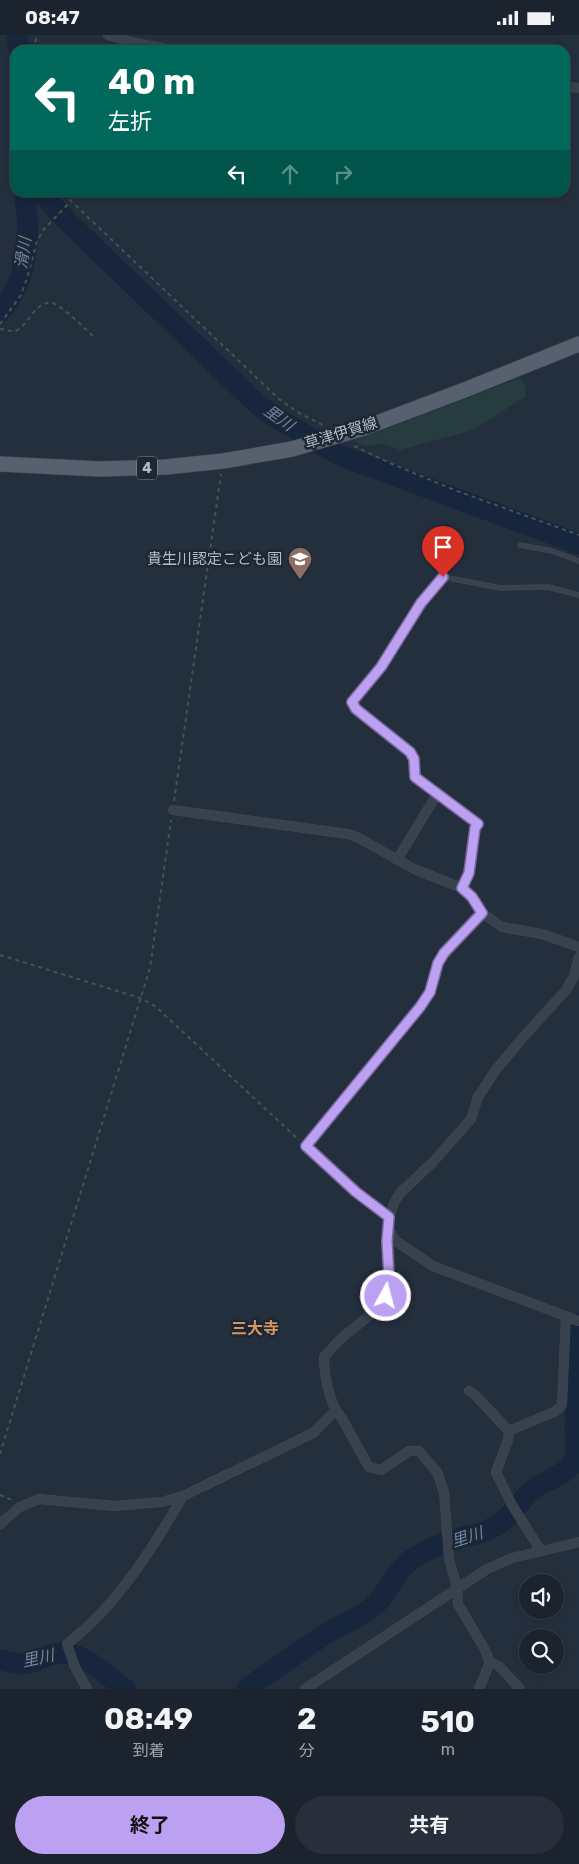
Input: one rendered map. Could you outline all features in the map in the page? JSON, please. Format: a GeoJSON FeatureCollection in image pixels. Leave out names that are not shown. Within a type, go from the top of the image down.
{"type":"FeatureCollection","features":[{"type":"Feature","properties":{"kind":"main road","name":"草津伊賀線"},"geometry":{"type":"LineString","coordinates":[[0,464],[100,469],[166,467],[223,461],[292,449],[364,427],[467,389],[579,344]]}},
{"type":"Feature","properties":{"kind":"street"},"geometry":{"type":"LineString","coordinates":[[108,35],[146,45]]}},
{"type":"Feature","properties":{"kind":"street"},"geometry":{"type":"LineString","coordinates":[[397,860],[437,793],[478,824],[475,828],[469,873],[462,888]]}},
{"type":"Feature","properties":{"kind":"street"},"geometry":{"type":"LineString","coordinates":[[172,810],[348,834],[357,837],[414,869],[462,888],[472,897],[482,913],[502,927],[542,934],[579,947]]}},
{"type":"Feature","properties":{"kind":"street"},"geometry":{"type":"LineString","coordinates":[[389,1217],[356,1192],[306,1146],[420,1007],[430,992],[438,963],[444,953],[482,913]]}},
{"type":"Feature","properties":{"kind":"street"},"geometry":{"type":"LineString","coordinates":[[520,1689],[499,1666],[490,1662],[484,1648],[458,1604],[457,1588],[448,1548],[444,1492],[437,1473],[420,1451],[409,1451],[381,1469],[369,1467],[341,1417],[335,1411],[324,1372],[324,1357],[341,1338],[372,1312],[386,1296],[389,1278],[387,1241],[389,1217],[393,1203],[400,1193],[456,1138],[471,1119],[478,1097],[495,1071],[566,990],[574,977],[579,957]]}},
{"type":"Feature","properties":{"kind":"street"},"geometry":{"type":"LineString","coordinates":[[389,1230],[396,1241],[433,1266],[572,1318],[562,1405],[556,1411],[509,1431]]}},
{"type":"Feature","properties":{"kind":"street"},"geometry":{"type":"LineString","coordinates":[[469,1391],[509,1431],[508,1440],[496,1472],[512,1505],[541,1551]]}},
{"type":"Feature","properties":{"kind":"street"},"geometry":{"type":"LineString","coordinates":[[0,1524],[20,1507],[39,1499],[114,1506],[162,1502],[183,1496],[313,1433],[335,1411]]}},
{"type":"Feature","properties":{"kind":"street"},"geometry":{"type":"LineString","coordinates":[[87,1689],[72,1659],[67,1644],[123,1589],[161,1535],[183,1496]]}},
{"type":"Feature","properties":{"kind":"street"},"geometry":{"type":"LineString","coordinates":[[305,1689],[487,1569],[512,1558],[579,1542]]}},
{"type":"Feature","properties":{"kind":"street"},"geometry":{"type":"LineString","coordinates":[[479,1689],[490,1662]]}},
{"type":"Feature","properties":{"kind":"lane"},"geometry":{"type":"LineString","coordinates":[[520,545],[552,551],[579,561]]}},
{"type":"Feature","properties":{"kind":"lane"},"geometry":{"type":"LineString","coordinates":[[437,793],[415,777],[414,759],[410,752],[356,709],[352,702],[381,667],[421,603],[443,577],[501,588],[548,587],[579,595]]}},
{"type":"Feature","properties":{"kind":"path"},"geometry":{"type":"LineString","coordinates":[[68,197],[279,399],[300,413],[357,449],[457,491],[579,535]]}},
{"type":"Feature","properties":{"kind":"path"},"geometry":{"type":"LineString","coordinates":[[0,324],[21,295],[37,241],[50,221],[71,201]]}},
{"type":"Feature","properties":{"kind":"path"},"geometry":{"type":"LineString","coordinates":[[0,329],[18,330],[37,309],[46,303],[52,303],[62,309],[95,338]]}},
{"type":"Feature","properties":{"kind":"path"},"geometry":{"type":"LineString","coordinates":[[0,1454],[150,968],[223,461]]}},
{"type":"Feature","properties":{"kind":"path"},"geometry":{"type":"LineString","coordinates":[[0,955],[140,998],[155,1007],[306,1146]]}},
{"type":"Feature","properties":{"kind":"green space"},"geometry":{"type":"Polygon","coordinates":[[[520,378],[526,388],[525,397],[473,430],[400,450],[385,444],[365,446],[354,441],[520,378]]]}},
{"type":"Feature","properties":{"kind":"waterway","name":"滑川"},"geometry":{"type":"LineString","coordinates":[[17,35],[18,45]]}},
{"type":"Feature","properties":{"kind":"waterway","name":"滑川"},"geometry":{"type":"LineString","coordinates":[[0,312],[16,288],[25,259],[28,230],[25,201],[30,197]]}},
{"type":"Feature","properties":{"kind":"waterway","name":"里川"},"geometry":{"type":"LineString","coordinates":[[47,197],[67,221],[256,403],[272,415],[339,455],[579,544]]}},
{"type":"Feature","properties":{"kind":"waterway","name":"里川"},"geometry":{"type":"LineString","coordinates":[[246,1689],[327,1633],[370,1609],[411,1560],[436,1546],[482,1533],[494,1527],[510,1515],[532,1490],[569,1468],[575,1459],[576,1451],[575,1429],[579,1323]]}},
{"type":"Feature","properties":{"kind":"waterway","name":"里川"},"geometry":{"type":"LineString","coordinates":[[0,1660],[23,1664],[54,1654],[65,1653],[81,1658],[97,1667],[125,1689]]}},
{"type":"Feature","properties":{"kind":"place","name":"貴生川認定こども園"},"geometry":{"type":"Point","coordinates":[300,580]}},
{"type":"Feature","properties":{"kind":"district","name":"三大寺"},"geometry":{"type":"Point","coordinates":[255,1328]}},
{"type":"Feature","properties":{"kind":"route"},"geometry":{"type":"LineString","coordinates":[[386,1296],[389,1278],[387,1241],[389,1217],[356,1192],[306,1146],[420,1007],[430,992],[438,963],[444,953],[482,913],[472,897],[462,888],[469,873],[475,828],[478,824],[415,777],[414,759],[410,752],[356,709],[352,702],[381,667],[421,603],[443,577]]}}]}
